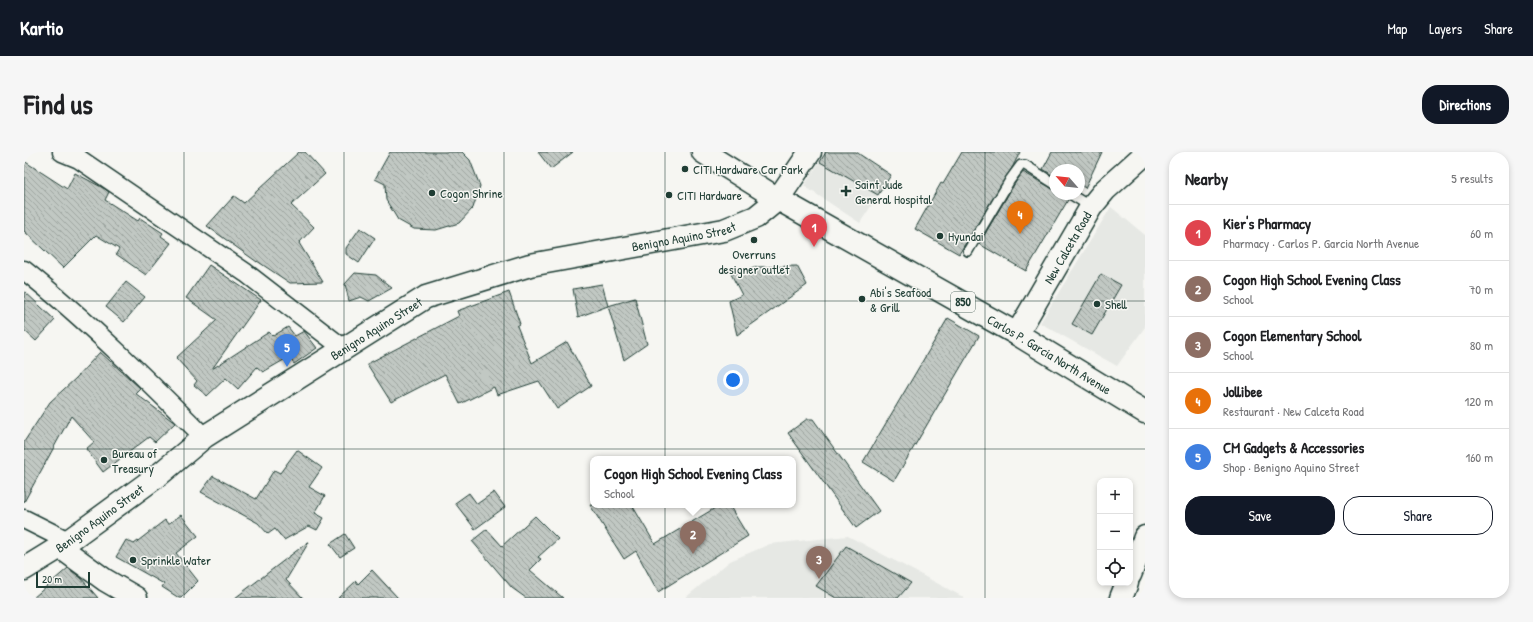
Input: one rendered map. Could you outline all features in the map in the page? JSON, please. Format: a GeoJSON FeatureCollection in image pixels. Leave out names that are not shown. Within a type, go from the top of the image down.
{"type":"FeatureCollection","features":[{"type":"Feature","properties":{"kind":"main road","name":"Carlos P. Garcia North Avenue"},"geometry":{"type":"LineString","coordinates":[[704,152],[778,199],[1017,334],[1145,412]]}},
{"type":"Feature","properties":{"kind":"main road","name":"Benigno Aquino Street"},"geometry":{"type":"LineString","coordinates":[[24,569],[64,544],[160,474],[204,437],[426,297],[530,265],[724,230],[756,217],[778,199],[810,152]]}},
{"type":"Feature","properties":{"kind":"main road","name":"New Calceta Road"},"geometry":{"type":"LineString","coordinates":[[1017,334],[1091,207],[1105,190],[1145,154]]}},
{"type":"Feature","properties":{"kind":"main road"},"geometry":{"type":"LineString","coordinates":[[1133,567],[1145,537]]}},
{"type":"Feature","properties":{"kind":"main road"},"geometry":{"type":"LineString","coordinates":[[64,544],[104,580],[136,598]]}},
{"type":"Feature","properties":{"kind":"main road"},"geometry":{"type":"LineString","coordinates":[[1121,598],[1126,586]]}},
{"type":"Feature","properties":{"kind":"street"},"geometry":{"type":"LineString","coordinates":[[62,152],[79,159],[246,273],[343,348]]}},
{"type":"Feature","properties":{"kind":"street"},"geometry":{"type":"LineString","coordinates":[[24,270],[54,294],[153,386],[204,437]]}},
{"type":"Feature","properties":{"kind":"street"},"geometry":{"type":"LineString","coordinates":[[24,519],[64,544]]}},
{"type":"Feature","properties":{"kind":"lane"},"geometry":{"type":"LineString","coordinates":[[968,251],[1010,180],[1021,165],[1049,180]]}},
{"type":"Feature","properties":{"kind":"lane"},"geometry":{"type":"LineString","coordinates":[[1080,200],[1091,207]]}},
{"type":"Feature","properties":{"kind":"shaded area","name":"Saint Jude General Hospital"},"geometry":{"type":"Polygon","coordinates":[[[826,152],[860,152],[859,154],[891,175],[860,223],[804,186],[826,152]]]}},
{"type":"Feature","properties":{"kind":"shaded area"},"geometry":{"type":"Polygon","coordinates":[[[1111,207],[1145,235],[1145,327],[1117,366],[1040,323],[1111,207]]]}},
{"type":"Feature","properties":{"kind":"shaded area"},"geometry":{"type":"Polygon","coordinates":[[[848,536],[965,598],[685,598],[730,561],[770,544],[848,536]]]}},
{"type":"Feature","properties":{"kind":"building"},"geometry":{"type":"Polygon","coordinates":[[[299,152],[305,152],[325,174],[291,205],[314,227],[299,243],[323,282],[290,283],[257,262],[207,226],[234,196],[244,203],[299,152]]]}},
{"type":"Feature","properties":{"kind":"building","name":"Cogon Shrine"},"geometry":{"type":"Polygon","coordinates":[[[390,152],[462,152],[470,160],[480,186],[473,208],[459,223],[436,230],[414,229],[398,220],[386,200],[385,184],[375,179],[390,152]]]}},
{"type":"Feature","properties":{"kind":"building"},"geometry":{"type":"Polygon","coordinates":[[[538,152],[573,152],[551,169],[538,152]]]}},
{"type":"Feature","properties":{"kind":"building"},"geometry":{"type":"Polygon","coordinates":[[[826,152],[856,152],[891,175],[878,195],[820,162],[826,152]]]}},
{"type":"Feature","properties":{"kind":"building"},"geometry":{"type":"Polygon","coordinates":[[[962,152],[1020,152],[959,254],[915,229],[941,183],[943,184],[962,152]]]}},
{"type":"Feature","properties":{"kind":"building"},"geometry":{"type":"Polygon","coordinates":[[[1052,152],[1102,152],[1085,188],[1085,164],[1049,164],[1049,173],[1043,169],[1052,152]]]}},
{"type":"Feature","properties":{"kind":"building"},"geometry":{"type":"Polygon","coordinates":[[[24,161],[67,189],[75,173],[105,189],[109,192],[105,200],[138,221],[140,218],[163,233],[161,236],[171,243],[146,275],[116,254],[119,249],[96,235],[63,268],[24,231],[24,161]]]}},
{"type":"Feature","properties":{"kind":"building"},"geometry":{"type":"Polygon","coordinates":[[[1023,172],[1049,187],[1049,200],[1068,200],[1026,271],[979,244],[1023,172]]]}},
{"type":"Feature","properties":{"kind":"building"},"geometry":{"type":"Polygon","coordinates":[[[360,228],[375,238],[359,263],[346,254],[346,248],[360,228]]]}},
{"type":"Feature","properties":{"kind":"building"},"geometry":{"type":"Polygon","coordinates":[[[209,265],[261,300],[212,369],[269,332],[273,336],[288,327],[295,336],[304,331],[317,348],[294,364],[289,357],[263,372],[257,367],[238,389],[226,378],[207,396],[194,385],[197,381],[176,358],[217,320],[186,298],[209,265]]]}},
{"type":"Feature","properties":{"kind":"building"},"geometry":{"type":"Polygon","coordinates":[[[797,266],[807,285],[737,335],[729,301],[742,295],[731,274],[758,267],[797,266]]]}},
{"type":"Feature","properties":{"kind":"building"},"geometry":{"type":"Polygon","coordinates":[[[355,273],[376,275],[392,288],[369,301],[361,297],[349,301],[345,284],[355,273]]]}},
{"type":"Feature","properties":{"kind":"building","name":"Shell"},"geometry":{"type":"Polygon","coordinates":[[[1101,274],[1121,285],[1092,335],[1072,324],[1101,274]]]}},
{"type":"Feature","properties":{"kind":"building"},"geometry":{"type":"Polygon","coordinates":[[[126,282],[145,297],[124,322],[106,307],[126,282]]]}},
{"type":"Feature","properties":{"kind":"building"},"geometry":{"type":"Polygon","coordinates":[[[602,284],[608,306],[578,317],[573,289],[602,284]]]}},
{"type":"Feature","properties":{"kind":"building"},"geometry":{"type":"Polygon","coordinates":[[[24,291],[55,320],[36,341],[24,330],[24,291]]]}},
{"type":"Feature","properties":{"kind":"building"},"geometry":{"type":"Polygon","coordinates":[[[509,292],[520,324],[517,326],[532,363],[567,342],[591,386],[557,409],[539,381],[497,395],[494,387],[460,404],[445,374],[391,402],[367,364],[459,316],[457,311],[509,292]]]}},
{"type":"Feature","properties":{"kind":"building"},"geometry":{"type":"Polygon","coordinates":[[[635,298],[647,344],[624,360],[608,306],[635,298]]]}},
{"type":"Feature","properties":{"kind":"building"},"geometry":{"type":"Polygon","coordinates":[[[948,318],[979,336],[894,481],[863,462],[948,318]]]}},
{"type":"Feature","properties":{"kind":"building"},"geometry":{"type":"Polygon","coordinates":[[[100,352],[140,388],[135,393],[175,423],[155,442],[149,437],[103,472],[86,449],[94,442],[71,416],[24,502],[24,442],[50,402],[76,378],[100,352]]]}},
{"type":"Feature","properties":{"kind":"building"},"geometry":{"type":"Polygon","coordinates":[[[807,419],[813,419],[879,511],[856,528],[788,433],[807,419]]]}},
{"type":"Feature","properties":{"kind":"building"},"geometry":{"type":"Polygon","coordinates":[[[297,450],[322,468],[309,487],[325,496],[315,513],[324,518],[317,530],[309,526],[284,540],[275,529],[268,534],[258,523],[201,492],[213,476],[256,499],[274,470],[280,473],[297,450]]]}},
{"type":"Feature","properties":{"kind":"building"},"geometry":{"type":"Polygon","coordinates":[[[494,492],[505,507],[475,529],[455,503],[469,493],[477,504],[494,492]]]}},
{"type":"Feature","properties":{"kind":"building"},"geometry":{"type":"Polygon","coordinates":[[[592,508],[634,508],[655,544],[715,508],[731,508],[748,536],[658,592],[636,551],[624,559],[592,508]]]}},
{"type":"Feature","properties":{"kind":"building"},"geometry":{"type":"Polygon","coordinates":[[[181,515],[198,536],[176,553],[198,581],[181,598],[179,598],[162,587],[164,584],[116,557],[126,540],[134,544],[165,520],[168,524],[181,515]]]}},
{"type":"Feature","properties":{"kind":"building"},"geometry":{"type":"Polygon","coordinates":[[[535,516],[558,539],[538,557],[541,559],[530,570],[563,598],[526,598],[512,588],[472,541],[487,529],[502,546],[535,516]]]}},
{"type":"Feature","properties":{"kind":"building"},"geometry":{"type":"Polygon","coordinates":[[[345,534],[354,548],[340,557],[330,544],[345,534]]]}},
{"type":"Feature","properties":{"kind":"building"},"geometry":{"type":"Polygon","coordinates":[[[308,542],[286,580],[303,598],[235,598],[308,542]]]}},
{"type":"Feature","properties":{"kind":"building"},"geometry":{"type":"Polygon","coordinates":[[[846,546],[911,583],[898,598],[836,598],[816,586],[846,546]]]}},
{"type":"Feature","properties":{"kind":"building"},"geometry":{"type":"Polygon","coordinates":[[[68,568],[81,578],[98,598],[33,598],[68,568]]]}},
{"type":"Feature","properties":{"kind":"building"},"geometry":{"type":"Polygon","coordinates":[[[372,570],[398,598],[338,598],[356,581],[358,584],[372,570]]]}},
{"type":"Feature","properties":{"kind":"place","name":"CITI Hardware Car Park"},"geometry":{"type":"Point","coordinates":[685,169]}},
{"type":"Feature","properties":{"kind":"place","name":"Saint Jude General Hospital"},"geometry":{"type":"Point","coordinates":[846,191]}},
{"type":"Feature","properties":{"kind":"place","name":"Cogon Shrine"},"geometry":{"type":"Point","coordinates":[432,193]}},
{"type":"Feature","properties":{"kind":"place","name":"CITI Hardware"},"geometry":{"type":"Point","coordinates":[669,195]}},
{"type":"Feature","properties":{"kind":"place","name":"Jollibee"},"geometry":{"type":"Point","coordinates":[1020,234]}},
{"type":"Feature","properties":{"kind":"place","name":"Hyundai"},"geometry":{"type":"Point","coordinates":[940,236]}},
{"type":"Feature","properties":{"kind":"place","name":"Overruns designer outlet"},"geometry":{"type":"Point","coordinates":[754,240]}},
{"type":"Feature","properties":{"kind":"place","name":"Kier's Pharmacy"},"geometry":{"type":"Point","coordinates":[814,247]}},
{"type":"Feature","properties":{"kind":"place","name":"Abi's Seafood & Grill"},"geometry":{"type":"Point","coordinates":[862,299]}},
{"type":"Feature","properties":{"kind":"place","name":"Shell"},"geometry":{"type":"Point","coordinates":[1097,304]}},
{"type":"Feature","properties":{"kind":"place","name":"CM Gadgets & Accessories"},"geometry":{"type":"Point","coordinates":[287,367]}},
{"type":"Feature","properties":{"kind":"place","name":"Bureau of Treasury"},"geometry":{"type":"Point","coordinates":[104,460]}},
{"type":"Feature","properties":{"kind":"place","name":"Cogon High School Evening Class"},"geometry":{"type":"Point","coordinates":[693,554]}},
{"type":"Feature","properties":{"kind":"place","name":"Sprinkle Water"},"geometry":{"type":"Point","coordinates":[133,560]}},
{"type":"Feature","properties":{"kind":"place","name":"Cogon Elementary School"},"geometry":{"type":"Point","coordinates":[819,579]}}]}
